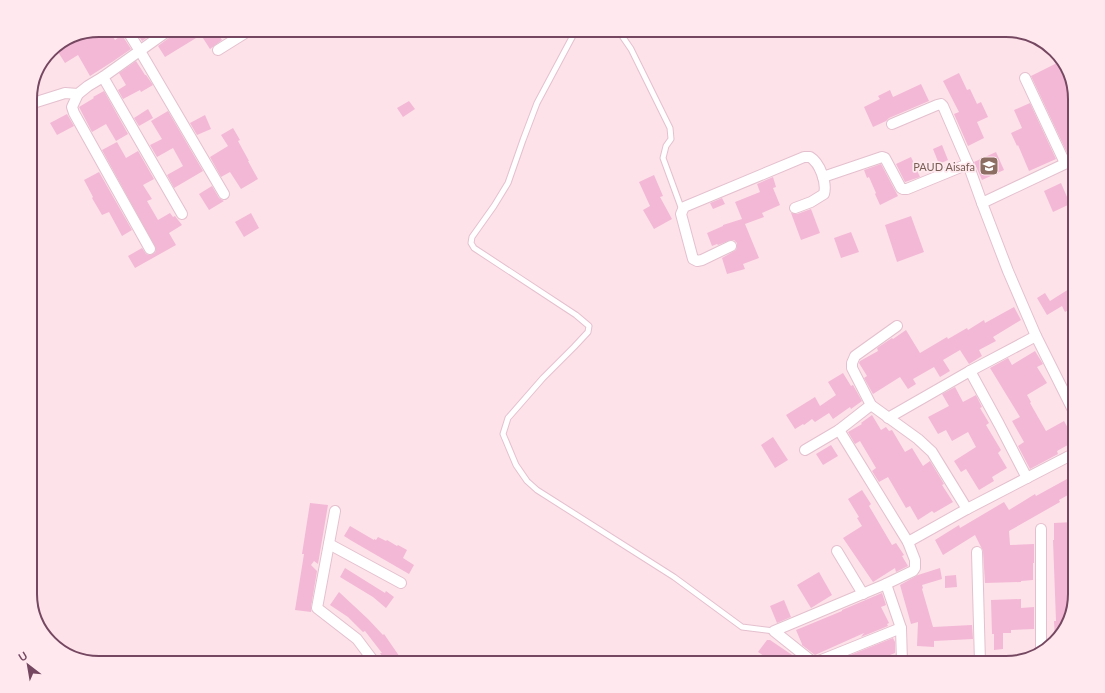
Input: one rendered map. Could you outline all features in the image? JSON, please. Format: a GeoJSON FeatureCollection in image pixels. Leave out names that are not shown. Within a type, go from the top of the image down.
{"type":"FeatureCollection","features":[{"type":"Feature","properties":{"kind":"street"},"geometry":{"type":"LineString","coordinates":[[131,37],[224,194]]}},
{"type":"Feature","properties":{"kind":"street"},"geometry":{"type":"LineString","coordinates":[[150,249],[72,107],[78,94],[159,37]]}},
{"type":"Feature","properties":{"kind":"street"},"geometry":{"type":"LineString","coordinates":[[218,50],[239,37]]}},
{"type":"Feature","properties":{"kind":"street"},"geometry":{"type":"LineString","coordinates":[[103,77],[182,214]]}},
{"type":"Feature","properties":{"kind":"street"},"geometry":{"type":"LineString","coordinates":[[1025,78],[1068,157]]}},
{"type":"Feature","properties":{"kind":"street"},"geometry":{"type":"LineString","coordinates":[[37,102],[65,93],[78,94]]}},
{"type":"Feature","properties":{"kind":"street"},"geometry":{"type":"LineString","coordinates":[[892,124],[941,104],[943,106],[968,164],[1008,271],[1036,336],[1068,400]]}},
{"type":"Feature","properties":{"kind":"street"},"geometry":{"type":"LineString","coordinates":[[731,246],[702,260],[694,260],[681,214],[686,205],[804,157],[810,156],[816,161],[823,177],[825,185],[824,194],[811,202],[795,208]]}},
{"type":"Feature","properties":{"kind":"street"},"geometry":{"type":"LineString","coordinates":[[823,177],[882,157],[886,158],[901,188],[907,189],[968,164]]}},
{"type":"Feature","properties":{"kind":"street"},"geometry":{"type":"LineString","coordinates":[[982,203],[1068,162]]}},
{"type":"Feature","properties":{"kind":"street"},"geometry":{"type":"LineString","coordinates":[[897,326],[855,356],[852,363],[854,373],[871,405],[918,439],[932,452],[967,509]]}},
{"type":"Feature","properties":{"kind":"street"},"geometry":{"type":"LineString","coordinates":[[888,418],[970,371],[1036,336]]}},
{"type":"Feature","properties":{"kind":"street"},"geometry":{"type":"LineString","coordinates":[[970,371],[1027,478]]}},
{"type":"Feature","properties":{"kind":"street"},"geometry":{"type":"LineString","coordinates":[[804,450],[839,430],[871,405]]}},
{"type":"Feature","properties":{"kind":"street"},"geometry":{"type":"LineString","coordinates":[[805,656],[774,631],[886,584],[913,571],[915,568],[915,560],[908,542],[839,430]]}},
{"type":"Feature","properties":{"kind":"street"},"geometry":{"type":"LineString","coordinates":[[908,542],[967,509],[1068,457]]}},
{"type":"Feature","properties":{"kind":"street"},"geometry":{"type":"LineString","coordinates":[[335,511],[317,608],[357,640],[369,656]]}},
{"type":"Feature","properties":{"kind":"street"},"geometry":{"type":"LineString","coordinates":[[1041,529],[1041,645]]}},
{"type":"Feature","properties":{"kind":"street"},"geometry":{"type":"LineString","coordinates":[[329,544],[401,583]]}},
{"type":"Feature","properties":{"kind":"street"},"geometry":{"type":"LineString","coordinates":[[837,551],[863,594]]}},
{"type":"Feature","properties":{"kind":"street"},"geometry":{"type":"LineString","coordinates":[[977,552],[980,656]]}},
{"type":"Feature","properties":{"kind":"street"},"geometry":{"type":"LineString","coordinates":[[886,584],[901,628],[902,656]]}},
{"type":"Feature","properties":{"kind":"street"},"geometry":{"type":"LineString","coordinates":[[831,656],[901,628]]}},
{"type":"Feature","properties":{"kind":"lane"},"geometry":{"type":"LineString","coordinates":[[572,37],[537,103],[522,140],[508,183],[494,206],[476,230],[470,243],[474,248],[576,315],[589,326],[588,332],[543,378],[508,418],[503,434],[516,465],[527,481],[538,490],[674,577],[742,627],[774,631]]}},
{"type":"Feature","properties":{"kind":"lane"},"geometry":{"type":"LineString","coordinates":[[623,37],[631,49],[670,128],[671,139],[666,146],[663,158],[682,211]]}},
{"type":"Feature","properties":{"kind":"building"},"geometry":{"type":"Polygon","coordinates":[[[99,37],[113,37],[115,40],[119,37],[123,37],[131,49],[90,76],[78,55],[65,63],[58,52],[75,42],[87,38],[99,37]]]}},
{"type":"Feature","properties":{"kind":"building"},"geometry":{"type":"Polygon","coordinates":[[[139,37],[148,37],[142,41],[139,37]]]}},
{"type":"Feature","properties":{"kind":"building"},"geometry":{"type":"Polygon","coordinates":[[[170,37],[198,37],[165,57],[158,46],[170,37]]]}},
{"type":"Feature","properties":{"kind":"building"},"geometry":{"type":"Polygon","coordinates":[[[202,37],[220,37],[222,40],[210,49],[202,37]]]}},
{"type":"Feature","properties":{"kind":"building"},"geometry":{"type":"Polygon","coordinates":[[[136,61],[153,85],[141,92],[140,90],[123,99],[118,90],[126,85],[119,73],[136,61]]]}},
{"type":"Feature","properties":{"kind":"building"},"geometry":{"type":"Polygon","coordinates":[[[1057,63],[1064,76],[1068,95],[1068,155],[1031,76],[1057,63]]]}},
{"type":"Feature","properties":{"kind":"building"},"geometry":{"type":"Polygon","coordinates":[[[959,73],[967,90],[970,89],[977,104],[981,102],[988,117],[977,122],[984,138],[968,146],[954,114],[959,112],[943,81],[959,73]]]}},
{"type":"Feature","properties":{"kind":"building"},"geometry":{"type":"Polygon","coordinates":[[[921,84],[929,101],[889,118],[873,127],[864,107],[880,99],[878,96],[890,90],[893,97],[921,84]]]}},
{"type":"Feature","properties":{"kind":"building"},"geometry":{"type":"Polygon","coordinates":[[[104,91],[128,134],[116,141],[106,124],[92,132],[79,107],[104,91]]]}},
{"type":"Feature","properties":{"kind":"building"},"geometry":{"type":"Polygon","coordinates":[[[409,101],[415,109],[403,117],[397,108],[409,101]]]}},
{"type":"Feature","properties":{"kind":"building"},"geometry":{"type":"Polygon","coordinates":[[[1030,103],[1056,159],[1029,171],[1011,133],[1022,128],[1014,110],[1030,103]]]}},
{"type":"Feature","properties":{"kind":"building"},"geometry":{"type":"Polygon","coordinates":[[[148,109],[153,118],[139,126],[134,118],[148,109]]]}},
{"type":"Feature","properties":{"kind":"building"},"geometry":{"type":"Polygon","coordinates":[[[168,111],[203,171],[174,188],[167,175],[183,166],[173,148],[157,157],[150,145],[162,139],[151,121],[168,111]]]}},
{"type":"Feature","properties":{"kind":"building"},"geometry":{"type":"Polygon","coordinates":[[[67,114],[74,126],[57,135],[50,123],[67,114]]]}},
{"type":"Feature","properties":{"kind":"building"},"geometry":{"type":"Polygon","coordinates":[[[205,115],[211,129],[197,135],[190,123],[205,115]]]}},
{"type":"Feature","properties":{"kind":"building"},"geometry":{"type":"Polygon","coordinates":[[[233,128],[240,140],[238,141],[258,179],[241,189],[230,172],[221,177],[210,157],[228,146],[221,135],[233,128]]]}},
{"type":"Feature","properties":{"kind":"building"},"geometry":{"type":"Polygon","coordinates":[[[117,142],[126,158],[138,151],[154,179],[143,185],[152,199],[147,201],[158,220],[170,213],[173,217],[175,216],[182,225],[169,233],[176,245],[135,268],[128,256],[142,248],[146,254],[150,255],[155,253],[156,249],[102,150],[117,142]]]}},
{"type":"Feature","properties":{"kind":"building"},"geometry":{"type":"Polygon","coordinates":[[[942,145],[948,160],[939,164],[933,149],[942,145]]]}},
{"type":"Feature","properties":{"kind":"building","name":"PAUD Aisafa"},"geometry":{"type":"Polygon","coordinates":[[[996,152],[1004,170],[982,180],[974,162],[996,152]]]}},
{"type":"Feature","properties":{"kind":"building"},"geometry":{"type":"Polygon","coordinates":[[[911,157],[920,177],[905,182],[896,164],[911,157]]]}},
{"type":"Feature","properties":{"kind":"building"},"geometry":{"type":"Polygon","coordinates":[[[881,164],[898,196],[880,205],[869,177],[867,178],[864,170],[881,164]]]}},
{"type":"Feature","properties":{"kind":"building"},"geometry":{"type":"Polygon","coordinates":[[[99,172],[132,230],[122,236],[109,212],[102,215],[84,180],[99,172]]]}},
{"type":"Feature","properties":{"kind":"building"},"geometry":{"type":"Polygon","coordinates":[[[654,175],[663,196],[660,197],[672,219],[654,229],[643,210],[650,206],[639,182],[654,175]]]}},
{"type":"Feature","properties":{"kind":"building"},"geometry":{"type":"Polygon","coordinates":[[[773,177],[776,187],[773,188],[780,205],[762,213],[764,217],[745,224],[759,258],[743,264],[745,269],[727,274],[722,258],[736,250],[737,243],[734,240],[731,240],[712,246],[707,233],[723,225],[742,219],[735,202],[760,192],[757,184],[773,177]]]}},
{"type":"Feature","properties":{"kind":"building"},"geometry":{"type":"Polygon","coordinates":[[[1061,183],[1068,199],[1068,205],[1053,212],[1044,191],[1061,183]]]}},
{"type":"Feature","properties":{"kind":"building"},"geometry":{"type":"Polygon","coordinates":[[[212,186],[219,198],[224,201],[209,210],[199,194],[212,186]]]}},
{"type":"Feature","properties":{"kind":"building"},"geometry":{"type":"Polygon","coordinates":[[[722,198],[725,204],[713,209],[710,203],[722,198]]]}},
{"type":"Feature","properties":{"kind":"building"},"geometry":{"type":"Polygon","coordinates":[[[811,209],[820,233],[801,240],[791,213],[797,214],[811,209]]]}},
{"type":"Feature","properties":{"kind":"building"},"geometry":{"type":"Polygon","coordinates":[[[251,213],[259,228],[244,237],[235,222],[251,213]]]}},
{"type":"Feature","properties":{"kind":"building"},"geometry":{"type":"Polygon","coordinates":[[[911,216],[924,252],[897,262],[885,225],[911,216]]]}},
{"type":"Feature","properties":{"kind":"building"},"geometry":{"type":"Polygon","coordinates":[[[851,232],[859,252],[841,258],[834,238],[851,232]]]}},
{"type":"Feature","properties":{"kind":"building"},"geometry":{"type":"Polygon","coordinates":[[[1068,290],[1068,310],[1065,312],[1062,306],[1047,315],[1037,298],[1045,293],[1050,301],[1068,290]]]}},
{"type":"Feature","properties":{"kind":"building"},"geometry":{"type":"Polygon","coordinates":[[[1014,307],[1021,320],[993,337],[996,341],[979,350],[982,356],[969,364],[960,350],[943,360],[950,371],[940,377],[934,367],[913,379],[916,384],[908,389],[900,377],[873,394],[864,378],[867,376],[859,363],[860,361],[878,351],[877,348],[906,330],[920,353],[947,337],[948,339],[967,328],[968,330],[984,320],[985,323],[1014,307]]]}},
{"type":"Feature","properties":{"kind":"building"},"geometry":{"type":"Polygon","coordinates":[[[1035,351],[1043,364],[1037,367],[1047,383],[1027,395],[1031,402],[1030,403],[1046,431],[1064,421],[1068,428],[1068,445],[1057,451],[1058,454],[1030,469],[1018,446],[1024,442],[1012,421],[1020,417],[990,368],[1008,358],[1012,365],[1035,351]]]}},
{"type":"Feature","properties":{"kind":"building"},"geometry":{"type":"Polygon","coordinates":[[[843,373],[851,386],[853,385],[862,401],[851,409],[850,407],[833,419],[829,413],[815,422],[812,419],[795,429],[786,415],[815,397],[820,406],[836,395],[828,382],[843,373]]]}},
{"type":"Feature","properties":{"kind":"building"},"geometry":{"type":"Polygon","coordinates":[[[955,387],[963,402],[976,395],[982,407],[980,408],[989,423],[986,425],[1001,450],[998,453],[1007,468],[992,477],[994,481],[979,490],[966,469],[961,472],[954,461],[976,447],[968,432],[952,441],[946,430],[938,434],[928,417],[949,406],[942,394],[955,387]]]}},
{"type":"Feature","properties":{"kind":"building"},"geometry":{"type":"Polygon","coordinates":[[[872,415],[881,430],[886,427],[889,431],[892,430],[905,452],[912,448],[923,466],[930,461],[944,484],[942,485],[953,502],[934,513],[932,511],[918,520],[910,506],[906,508],[888,477],[879,482],[872,471],[876,468],[860,441],[855,444],[848,432],[862,424],[861,423],[872,415]]]}},
{"type":"Feature","properties":{"kind":"building"},"geometry":{"type":"Polygon","coordinates":[[[773,437],[788,460],[775,468],[761,445],[773,437]]]}},
{"type":"Feature","properties":{"kind":"building"},"geometry":{"type":"Polygon","coordinates":[[[831,445],[838,456],[823,465],[816,454],[831,445]]]}},
{"type":"Feature","properties":{"kind":"building"},"geometry":{"type":"Polygon","coordinates":[[[1067,479],[1068,480],[1068,495],[1059,500],[1060,502],[1009,531],[1010,545],[1034,544],[1033,580],[1021,582],[985,583],[983,551],[975,535],[943,555],[935,540],[959,525],[960,528],[1004,502],[1009,510],[1035,494],[1036,496],[1067,479]]]}},
{"type":"Feature","properties":{"kind":"building"},"geometry":{"type":"Polygon","coordinates":[[[862,490],[871,504],[869,506],[892,545],[896,543],[904,555],[902,556],[908,566],[896,572],[895,568],[873,582],[843,538],[862,526],[857,518],[859,517],[848,499],[862,490]]]}},
{"type":"Feature","properties":{"kind":"building"},"geometry":{"type":"Polygon","coordinates":[[[310,503],[328,505],[318,564],[314,561],[311,565],[317,571],[311,612],[295,610],[310,503]]]}},
{"type":"Feature","properties":{"kind":"building"},"geometry":{"type":"Polygon","coordinates":[[[1068,522],[1068,594],[1066,610],[1060,625],[1055,632],[1054,621],[1056,621],[1053,540],[1054,523],[1068,522]]]}},
{"type":"Feature","properties":{"kind":"building"},"geometry":{"type":"Polygon","coordinates":[[[350,526],[374,540],[378,537],[407,550],[403,558],[414,565],[409,574],[344,536],[350,526]]]}},
{"type":"Feature","properties":{"kind":"building"},"geometry":{"type":"Polygon","coordinates":[[[345,568],[394,597],[386,608],[373,597],[340,577],[345,568]]]}},
{"type":"Feature","properties":{"kind":"building"},"geometry":{"type":"Polygon","coordinates":[[[940,568],[942,579],[922,585],[933,627],[972,625],[973,639],[934,641],[934,647],[917,646],[918,622],[911,624],[900,585],[918,575],[940,568]]]}},
{"type":"Feature","properties":{"kind":"building"},"geometry":{"type":"Polygon","coordinates":[[[819,572],[832,595],[811,608],[797,585],[819,572]]]}},
{"type":"Feature","properties":{"kind":"building"},"geometry":{"type":"Polygon","coordinates":[[[956,575],[957,587],[945,588],[945,576],[956,575]]]}},
{"type":"Feature","properties":{"kind":"building"},"geometry":{"type":"Polygon","coordinates":[[[339,592],[383,635],[384,634],[399,656],[382,656],[380,653],[382,653],[365,631],[363,632],[348,617],[330,605],[339,592]]]}},
{"type":"Feature","properties":{"kind":"building"},"geometry":{"type":"Polygon","coordinates":[[[882,593],[886,605],[881,607],[889,623],[887,624],[888,626],[861,637],[864,633],[815,655],[802,645],[796,630],[882,593]]]}},
{"type":"Feature","properties":{"kind":"building"},"geometry":{"type":"Polygon","coordinates":[[[1021,599],[1021,608],[1034,607],[1034,629],[1011,630],[1011,633],[1003,633],[1003,649],[994,650],[991,600],[1021,599]]]}},
{"type":"Feature","properties":{"kind":"building"},"geometry":{"type":"Polygon","coordinates":[[[784,600],[791,617],[777,623],[770,606],[784,600]]]}},
{"type":"Feature","properties":{"kind":"building"},"geometry":{"type":"Polygon","coordinates":[[[893,638],[895,642],[895,653],[888,656],[848,656],[893,638]]]}},
{"type":"Feature","properties":{"kind":"building"},"geometry":{"type":"Polygon","coordinates":[[[767,640],[770,640],[794,656],[764,656],[758,652],[767,640]]]}},
{"type":"Feature","properties":{"kind":"place","name":"PAUD Aisafa"},"geometry":{"type":"Point","coordinates":[989,166]}}]}
